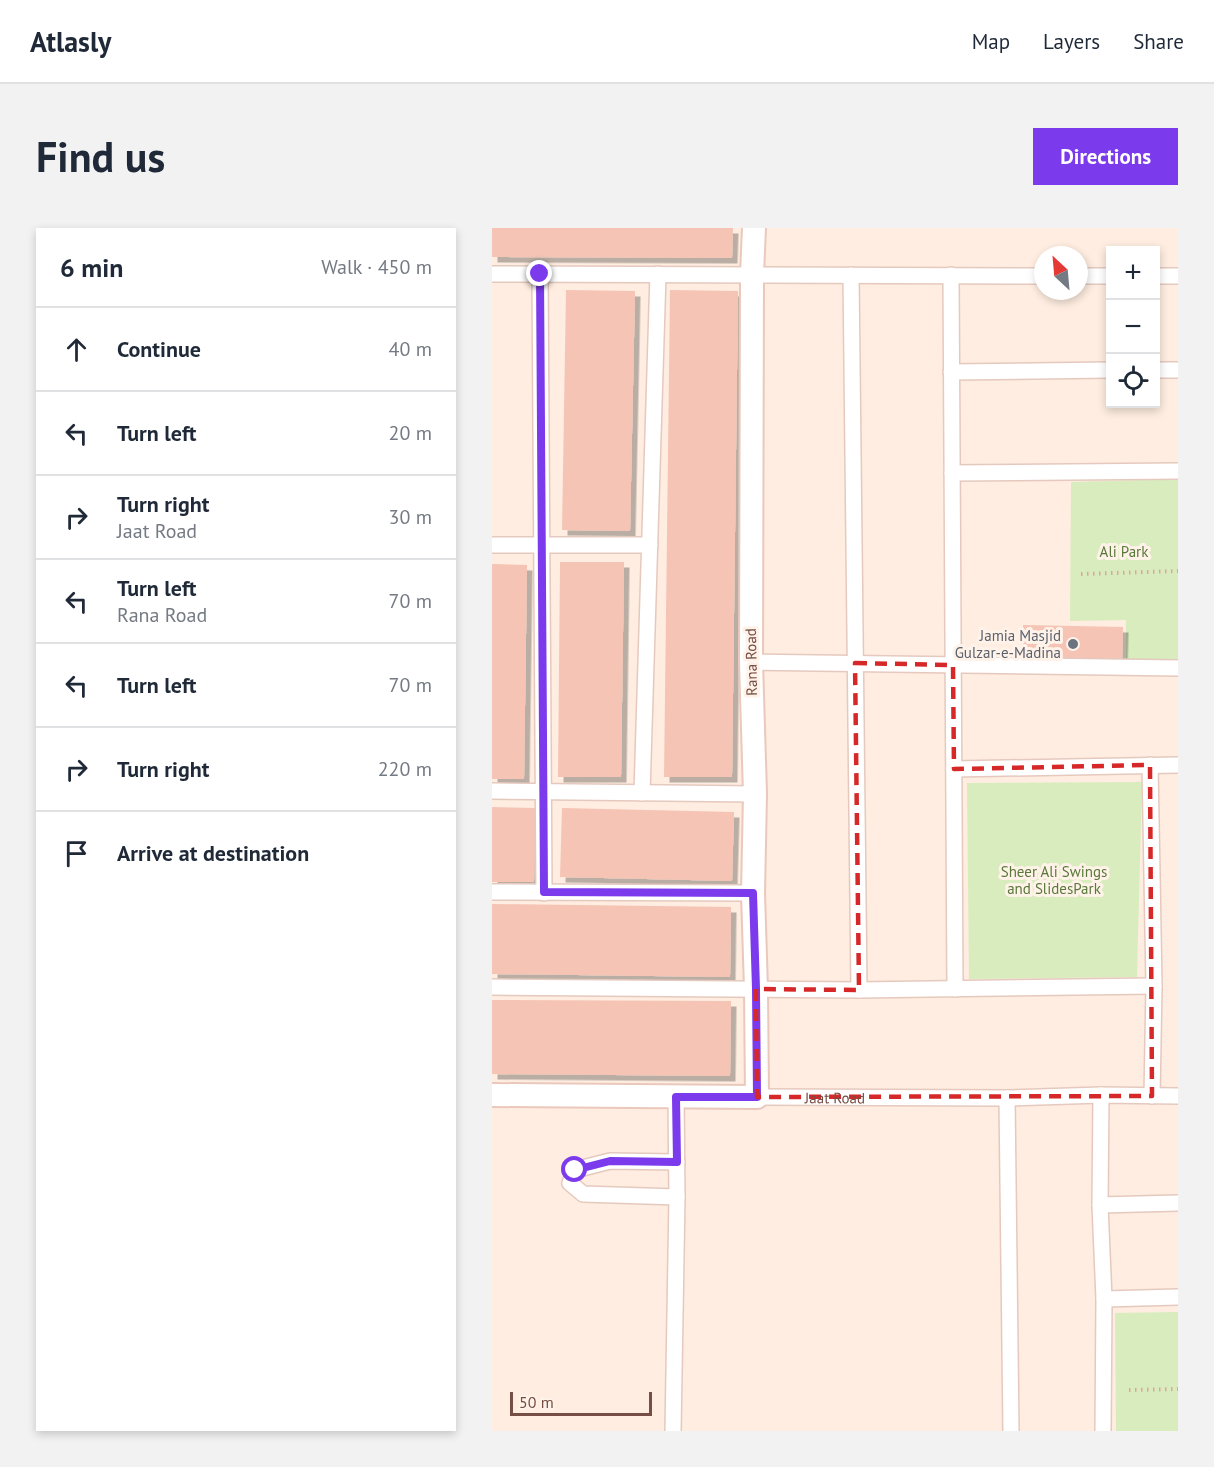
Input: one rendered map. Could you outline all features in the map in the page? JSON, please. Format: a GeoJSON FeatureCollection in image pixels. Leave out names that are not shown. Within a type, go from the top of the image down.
{"type":"FeatureCollection","features":[{"type":"Feature","properties":{"kind":"street","name":"Rana Road"},"geometry":{"type":"LineString","coordinates":[[754,228],[751,662],[755,794],[753,893],[757,1097]]}},
{"type":"Feature","properties":{"kind":"street"},"geometry":{"type":"LineString","coordinates":[[492,274],[1034,276]]}},
{"type":"Feature","properties":{"kind":"street"},"geometry":{"type":"LineString","coordinates":[[540,274],[544,892]]}},
{"type":"Feature","properties":{"kind":"street"},"geometry":{"type":"LineString","coordinates":[[642,793],[658,274]]}},
{"type":"Feature","properties":{"kind":"street"},"geometry":{"type":"LineString","coordinates":[[851,275],[859,990]]}},
{"type":"Feature","properties":{"kind":"street"},"geometry":{"type":"LineString","coordinates":[[951,276],[955,989]]}},
{"type":"Feature","properties":{"kind":"street"},"geometry":{"type":"LineString","coordinates":[[1088,276],[1106,276]]}},
{"type":"Feature","properties":{"kind":"street"},"geometry":{"type":"LineString","coordinates":[[1160,276],[1178,276]]}},
{"type":"Feature","properties":{"kind":"street"},"geometry":{"type":"LineString","coordinates":[[951,372],[1106,370]]}},
{"type":"Feature","properties":{"kind":"street"},"geometry":{"type":"LineString","coordinates":[[1160,370],[1178,370]]}},
{"type":"Feature","properties":{"kind":"street"},"geometry":{"type":"LineString","coordinates":[[952,473],[1178,471]]}},
{"type":"Feature","properties":{"kind":"street"},"geometry":{"type":"LineString","coordinates":[[492,545],[650,545]]}},
{"type":"Feature","properties":{"kind":"street"},"geometry":{"type":"LineString","coordinates":[[751,662],[1178,668]]}},
{"type":"Feature","properties":{"kind":"street"},"geometry":{"type":"LineString","coordinates":[[1150,765],[1154,986],[1152,1096]]}},
{"type":"Feature","properties":{"kind":"street"},"geometry":{"type":"LineString","coordinates":[[954,769],[1178,765]]}},
{"type":"Feature","properties":{"kind":"street"},"geometry":{"type":"LineString","coordinates":[[492,791],[755,794]]}},
{"type":"Feature","properties":{"kind":"street"},"geometry":{"type":"LineString","coordinates":[[492,892],[753,893]]}},
{"type":"Feature","properties":{"kind":"street"},"geometry":{"type":"LineString","coordinates":[[492,987],[859,990],[1154,986]]}},
{"type":"Feature","properties":{"kind":"street","name":"Jaat Road"},"geometry":{"type":"LineString","coordinates":[[492,1095],[1007,1098],[1101,1095],[1178,1096]]}},
{"type":"Feature","properties":{"kind":"street"},"geometry":{"type":"LineString","coordinates":[[1101,1095],[1103,1431]]}},
{"type":"Feature","properties":{"kind":"street"},"geometry":{"type":"LineString","coordinates":[[673,1431],[676,1097]]}},
{"type":"Feature","properties":{"kind":"street"},"geometry":{"type":"LineString","coordinates":[[1007,1098],[1011,1431]]}},
{"type":"Feature","properties":{"kind":"street"},"geometry":{"type":"LineString","coordinates":[[676,1197],[583,1194],[570,1183],[575,1170],[610,1161],[677,1162]]}},
{"type":"Feature","properties":{"kind":"street"},"geometry":{"type":"LineString","coordinates":[[1100,1205],[1178,1203]]}},
{"type":"Feature","properties":{"kind":"street"},"geometry":{"type":"LineString","coordinates":[[1104,1299],[1178,1298]]}},
{"type":"Feature","properties":{"kind":"path"},"geometry":{"type":"LineString","coordinates":[[1081,574],[1178,571]]}},
{"type":"Feature","properties":{"kind":"path"},"geometry":{"type":"LineString","coordinates":[[1129,1390],[1178,1389]]}},
{"type":"Feature","properties":{"kind":"highlighted area"},"geometry":{"type":"Polygon","coordinates":[[[855,663],[953,665],[954,769],[1150,765],[1152,1096],[757,1097],[756,989],[859,990],[855,663]]]}},
{"type":"Feature","properties":{"kind":"green space","name":"Ali Park"},"geometry":{"type":"Polygon","coordinates":[[[1178,479],[1178,661],[1126,661],[1126,620],[1070,621],[1071,482],[1178,479]]]}},
{"type":"Feature","properties":{"kind":"green space","name":"Sheer Ali Swings and SlidesPark"},"geometry":{"type":"Polygon","coordinates":[[[1142,782],[1137,977],[969,979],[967,783],[1142,782]]]}},
{"type":"Feature","properties":{"kind":"green space"},"geometry":{"type":"Polygon","coordinates":[[[1178,1312],[1178,1431],[1116,1431],[1115,1313],[1178,1312]]]}},
{"type":"Feature","properties":{"kind":"building"},"geometry":{"type":"Polygon","coordinates":[[[492,228],[733,228],[732,258],[492,257],[492,228]]]}},
{"type":"Feature","properties":{"kind":"building"},"geometry":{"type":"Polygon","coordinates":[[[566,290],[635,291],[630,531],[562,530],[566,290]]]}},
{"type":"Feature","properties":{"kind":"building"},"geometry":{"type":"Polygon","coordinates":[[[670,290],[738,291],[732,777],[664,777],[670,290]]]}},
{"type":"Feature","properties":{"kind":"building"},"geometry":{"type":"Polygon","coordinates":[[[560,562],[624,562],[621,777],[558,777],[560,562]]]}},
{"type":"Feature","properties":{"kind":"building"},"geometry":{"type":"Polygon","coordinates":[[[492,564],[527,565],[524,779],[492,779],[492,564]]]}},
{"type":"Feature","properties":{"kind":"building","name":"Jamia Masjid Gulzar-e-Madina"},"geometry":{"type":"Polygon","coordinates":[[[1023,625],[1123,627],[1122,662],[1023,661],[1023,625]]]}},
{"type":"Feature","properties":{"kind":"building"},"geometry":{"type":"Polygon","coordinates":[[[492,807],[535,808],[534,882],[492,882],[492,807]]]}},
{"type":"Feature","properties":{"kind":"building"},"geometry":{"type":"Polygon","coordinates":[[[562,808],[734,812],[732,881],[560,877],[562,808]]]}},
{"type":"Feature","properties":{"kind":"building"},"geometry":{"type":"Polygon","coordinates":[[[492,904],[731,907],[730,977],[492,974],[492,904]]]}},
{"type":"Feature","properties":{"kind":"building"},"geometry":{"type":"Polygon","coordinates":[[[492,1000],[731,1001],[730,1076],[492,1074],[492,1000]]]}},
{"type":"Feature","properties":{"kind":"place","name":"Jamia Masjid Gulzar-e-Madina"},"geometry":{"type":"Point","coordinates":[1073,644]}},
{"type":"Feature","properties":{"kind":"route"},"geometry":{"type":"LineString","coordinates":[[540,274],[544,892],[753,893],[757,1097],[676,1097],[677,1162],[610,1161],[575,1170]]}}]}
